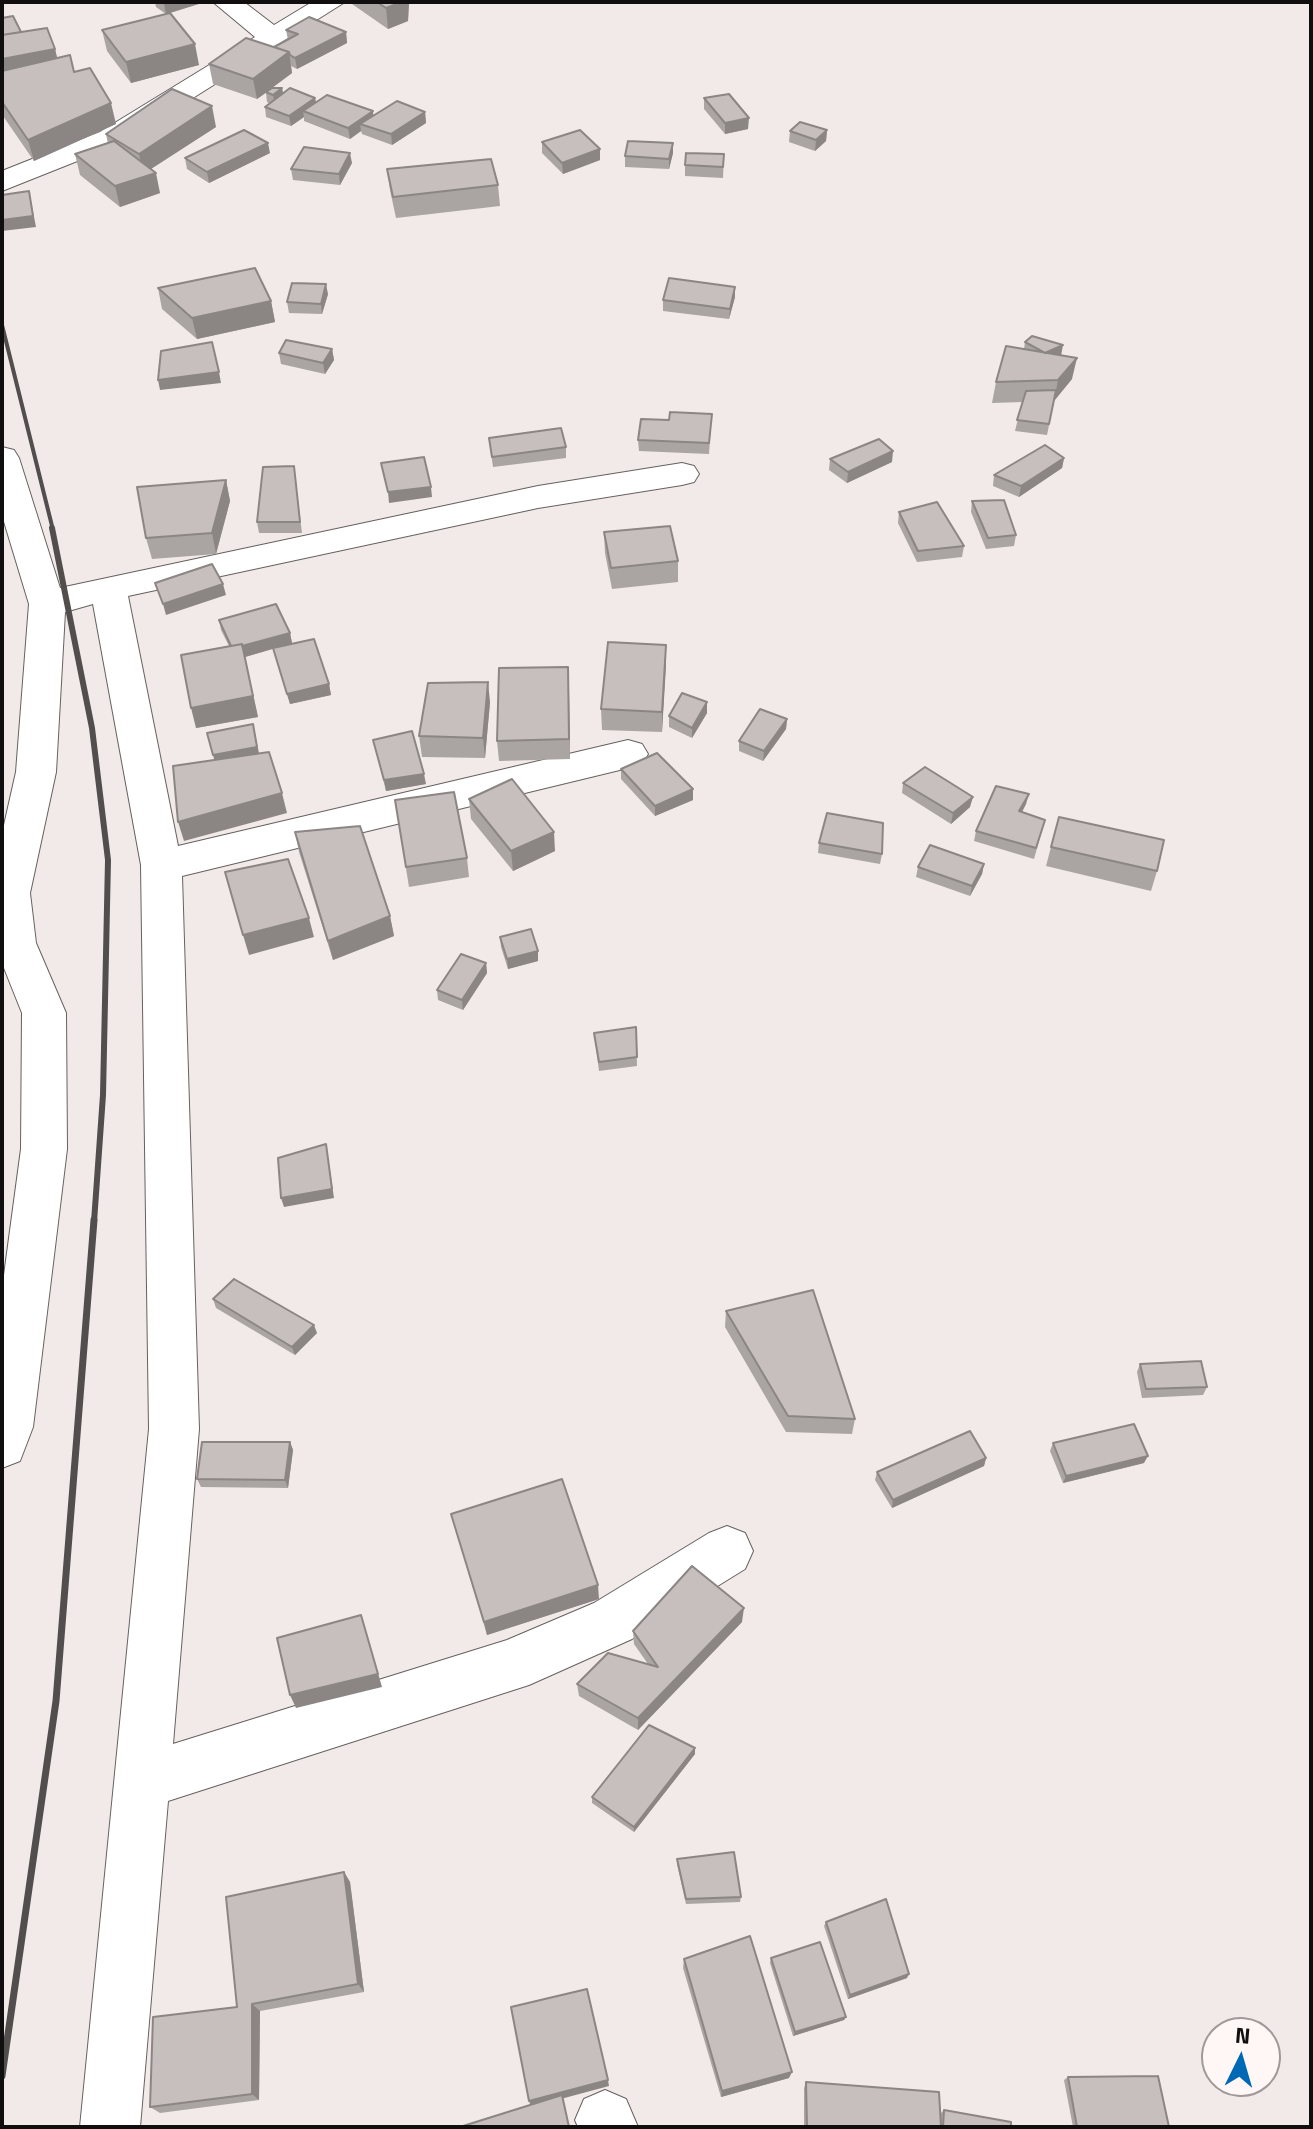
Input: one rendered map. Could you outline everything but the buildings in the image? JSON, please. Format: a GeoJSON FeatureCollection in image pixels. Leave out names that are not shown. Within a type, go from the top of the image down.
{"type":"FeatureCollection","features":[{"type":"Feature","properties":{"kind":"street"},"geometry":{"type":"LineString","coordinates":[[227,2],[272,37]]}},
{"type":"Feature","properties":{"kind":"street"},"geometry":{"type":"LineString","coordinates":[[4,178],[110,138],[331,2]]}},
{"type":"Feature","properties":{"kind":"street"},"geometry":{"type":"LineString","coordinates":[[2,458],[47,604],[36,772],[9,893],[15,943],[44,1013],[44,1149],[8,1427],[2,1445]]}},
{"type":"Feature","properties":{"kind":"street"},"geometry":{"type":"LineString","coordinates":[[47,604],[108,588],[538,497],[682,474]]}},
{"type":"Feature","properties":{"kind":"street"},"geometry":{"type":"LineString","coordinates":[[108,588],[161,865],[174,1429],[110,2127]]}},
{"type":"Feature","properties":{"kind":"street"},"geometry":{"type":"LineString","coordinates":[[161,865],[628,754]]}},
{"type":"Feature","properties":{"kind":"street"},"geometry":{"type":"LineString","coordinates":[[142,1781],[510,1666],[613,1621],[727,1551]]}},
{"type":"Feature","properties":{"kind":"railway"},"geometry":{"type":"LineString","coordinates":[[2,325],[53,530]]}},
{"type":"Feature","properties":{"kind":"railway"},"geometry":{"type":"LineString","coordinates":[[52,528],[92,728],[108,860],[103,1095],[94,1222]]}},
{"type":"Feature","properties":{"kind":"railway"},"geometry":{"type":"LineString","coordinates":[[2,2076],[56,1701],[94,1220]]}}]}
